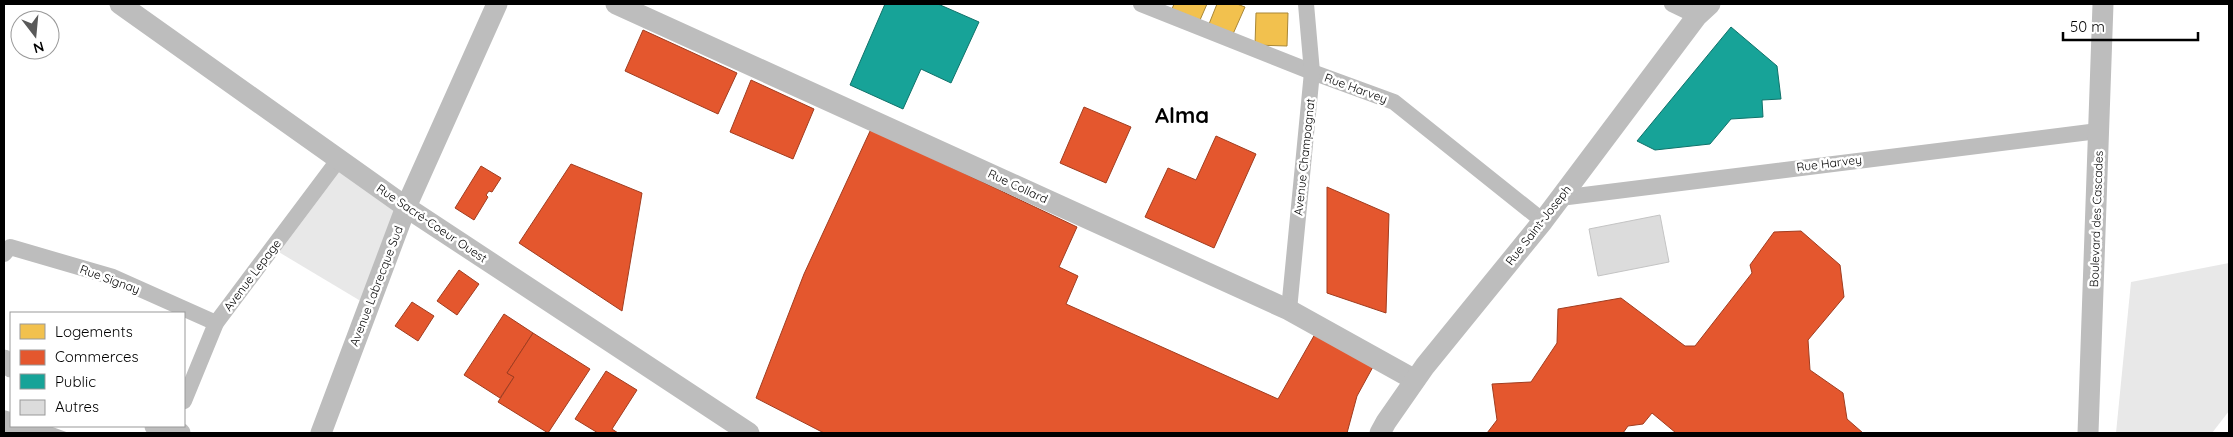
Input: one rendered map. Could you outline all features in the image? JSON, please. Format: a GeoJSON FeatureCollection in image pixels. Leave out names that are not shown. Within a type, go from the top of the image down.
{"type":"FeatureCollection","features":[{"type":"Feature","properties":{"kind":"street","name":"Rue Sacré-Coeur Ouest"},"geometry":{"type":"LineString","coordinates":[[120,4],[406,207],[749,433]]}},
{"type":"Feature","properties":{"kind":"street","name":"Avenue Labrecque Sud"},"geometry":{"type":"LineString","coordinates":[[321,433],[406,207],[498,4]]}},
{"type":"Feature","properties":{"kind":"street","name":"Rue Collard"},"geometry":{"type":"LineString","coordinates":[[616,4],[1289,310],[1415,380]]}},
{"type":"Feature","properties":{"kind":"street","name":"Rue Harvey"},"geometry":{"type":"LineString","coordinates":[[1141,4],[1312,72],[1396,103],[1543,221]]}},
{"type":"Feature","properties":{"kind":"street","name":"Avenue Champagnat"},"geometry":{"type":"LineString","coordinates":[[1289,310],[1312,72],[1306,4]]}},
{"type":"Feature","properties":{"kind":"street"},"geometry":{"type":"LineString","coordinates":[[1672,4],[1704,10]]}},
{"type":"Feature","properties":{"kind":"street","name":"Boulevard des Cascades"},"geometry":{"type":"LineString","coordinates":[[2088,433],[2103,4]]}},
{"type":"Feature","properties":{"kind":"street","name":"Rue Saint-Joseph"},"geometry":{"type":"LineString","coordinates":[[1380,433],[1415,380],[1543,221],[1704,10]]}},
{"type":"Feature","properties":{"kind":"street","name":"Rue Harvey"},"geometry":{"type":"LineString","coordinates":[[1560,198],[2098,131]]}},
{"type":"Feature","properties":{"kind":"street","name":"Avenue Lepage"},"geometry":{"type":"LineString","coordinates":[[185,399],[216,323],[339,160]]}},
{"type":"Feature","properties":{"kind":"street","name":"Rue Signay"},"geometry":{"type":"LineString","coordinates":[[4,254],[10,247],[113,277],[216,323]]}},
{"type":"Feature","properties":{"kind":"shaded area"},"geometry":{"type":"Polygon","coordinates":[[[339,159],[406,207],[369,306],[272,248],[339,159]]]}},
{"type":"Feature","properties":{"kind":"shaded area"},"geometry":{"type":"Polygon","coordinates":[[[2229,263],[2229,411],[2212,433],[2116,433],[2131,282],[2229,263]]]}},
{"type":"Feature","properties":{"kind":"shaded area"},"geometry":{"type":"Polygon","coordinates":[[[4,410],[10,412],[10,427],[53,427],[69,433],[4,433],[4,410]]]}},
{"type":"Feature","properties":{"kind":"building: Logements"},"geometry":{"type":"Polygon","coordinates":[[[1174,4],[1207,4],[1200,20],[1172,9],[1174,4]]]}},
{"type":"Feature","properties":{"kind":"building: Logements"},"geometry":{"type":"Polygon","coordinates":[[[1217,4],[1237,4],[1245,7],[1233,34],[1209,24],[1217,4]]]}},
{"type":"Feature","properties":{"kind":"building: Logements"},"geometry":{"type":"Polygon","coordinates":[[[1256,13],[1288,13],[1287,46],[1255,45],[1256,13]]]}},
{"type":"Feature","properties":{"kind":"building: Commerces"},"geometry":{"type":"Polygon","coordinates":[[[643,30],[737,73],[718,114],[625,71],[643,30]]]}},
{"type":"Feature","properties":{"kind":"building: Commerces"},"geometry":{"type":"Polygon","coordinates":[[[751,80],[814,109],[793,159],[730,132],[751,80]]]}},
{"type":"Feature","properties":{"kind":"building: Commerces"},"geometry":{"type":"Polygon","coordinates":[[[1084,107],[1131,127],[1106,183],[1060,163],[1084,107]]]}},
{"type":"Feature","properties":{"kind":"building: Commerces"},"geometry":{"type":"Polygon","coordinates":[[[871,129],[1077,227],[1059,267],[1078,276],[1066,304],[1278,399],[1315,334],[1374,365],[1357,396],[1347,433],[824,433],[756,398],[804,274],[871,129]]]}},
{"type":"Feature","properties":{"kind":"building: Commerces"},"geometry":{"type":"Polygon","coordinates":[[[1216,136],[1256,154],[1214,248],[1145,217],[1168,168],[1196,180],[1216,136]]]}},
{"type":"Feature","properties":{"kind":"building: Commerces"},"geometry":{"type":"Polygon","coordinates":[[[571,164],[642,193],[622,311],[519,243],[571,164]]]}},
{"type":"Feature","properties":{"kind":"building: Commerces"},"geometry":{"type":"Polygon","coordinates":[[[481,166],[501,178],[492,192],[489,191],[486,195],[488,197],[474,220],[455,208],[481,166]]]}},
{"type":"Feature","properties":{"kind":"building: Commerces"},"geometry":{"type":"Polygon","coordinates":[[[1327,187],[1389,214],[1386,313],[1327,293],[1327,187]]]}},
{"type":"Feature","properties":{"kind":"building: Commerces"},"geometry":{"type":"Polygon","coordinates":[[[1801,231],[1840,265],[1844,297],[1808,340],[1810,370],[1843,393],[1847,419],[1863,433],[1676,433],[1652,413],[1643,424],[1628,426],[1623,433],[1487,433],[1497,420],[1492,384],[1531,382],[1557,343],[1558,309],[1621,298],[1685,346],[1695,346],[1752,273],[1750,265],[1774,232],[1801,231]]]}},
{"type":"Feature","properties":{"kind":"building: Commerces"},"geometry":{"type":"Polygon","coordinates":[[[459,270],[479,284],[457,315],[437,301],[459,270]]]}},
{"type":"Feature","properties":{"kind":"building: Commerces"},"geometry":{"type":"Polygon","coordinates":[[[412,302],[434,316],[418,341],[395,326],[412,302]]]}},
{"type":"Feature","properties":{"kind":"building: Commerces"},"geometry":{"type":"Polygon","coordinates":[[[504,314],[533,333],[507,373],[514,377],[500,398],[464,375],[504,314]]]}},
{"type":"Feature","properties":{"kind":"building: Commerces"},"geometry":{"type":"Polygon","coordinates":[[[533,333],[590,369],[548,433],[498,402],[514,377],[507,373],[533,333]]]}},
{"type":"Feature","properties":{"kind":"building: Commerces"},"geometry":{"type":"Polygon","coordinates":[[[606,371],[637,390],[612,429],[618,433],[598,433],[575,419],[606,371]]]}},
{"type":"Feature","properties":{"kind":"building: Public"},"geometry":{"type":"Polygon","coordinates":[[[885,4],[938,4],[979,22],[951,83],[921,69],[903,109],[850,85],[885,4]]]}},
{"type":"Feature","properties":{"kind":"building: Public"},"geometry":{"type":"Polygon","coordinates":[[[1731,27],[1777,66],[1781,99],[1762,100],[1763,117],[1731,119],[1710,144],[1655,150],[1637,141],[1731,27]]]}},
{"type":"Feature","properties":{"kind":"building: Autres"},"geometry":{"type":"Polygon","coordinates":[[[1660,215],[1669,262],[1598,276],[1589,229],[1660,215]]]}},
{"type":"Feature","properties":{"kind":"district","name":"Alma"},"geometry":{"type":"Point","coordinates":[1182,115]}}]}
